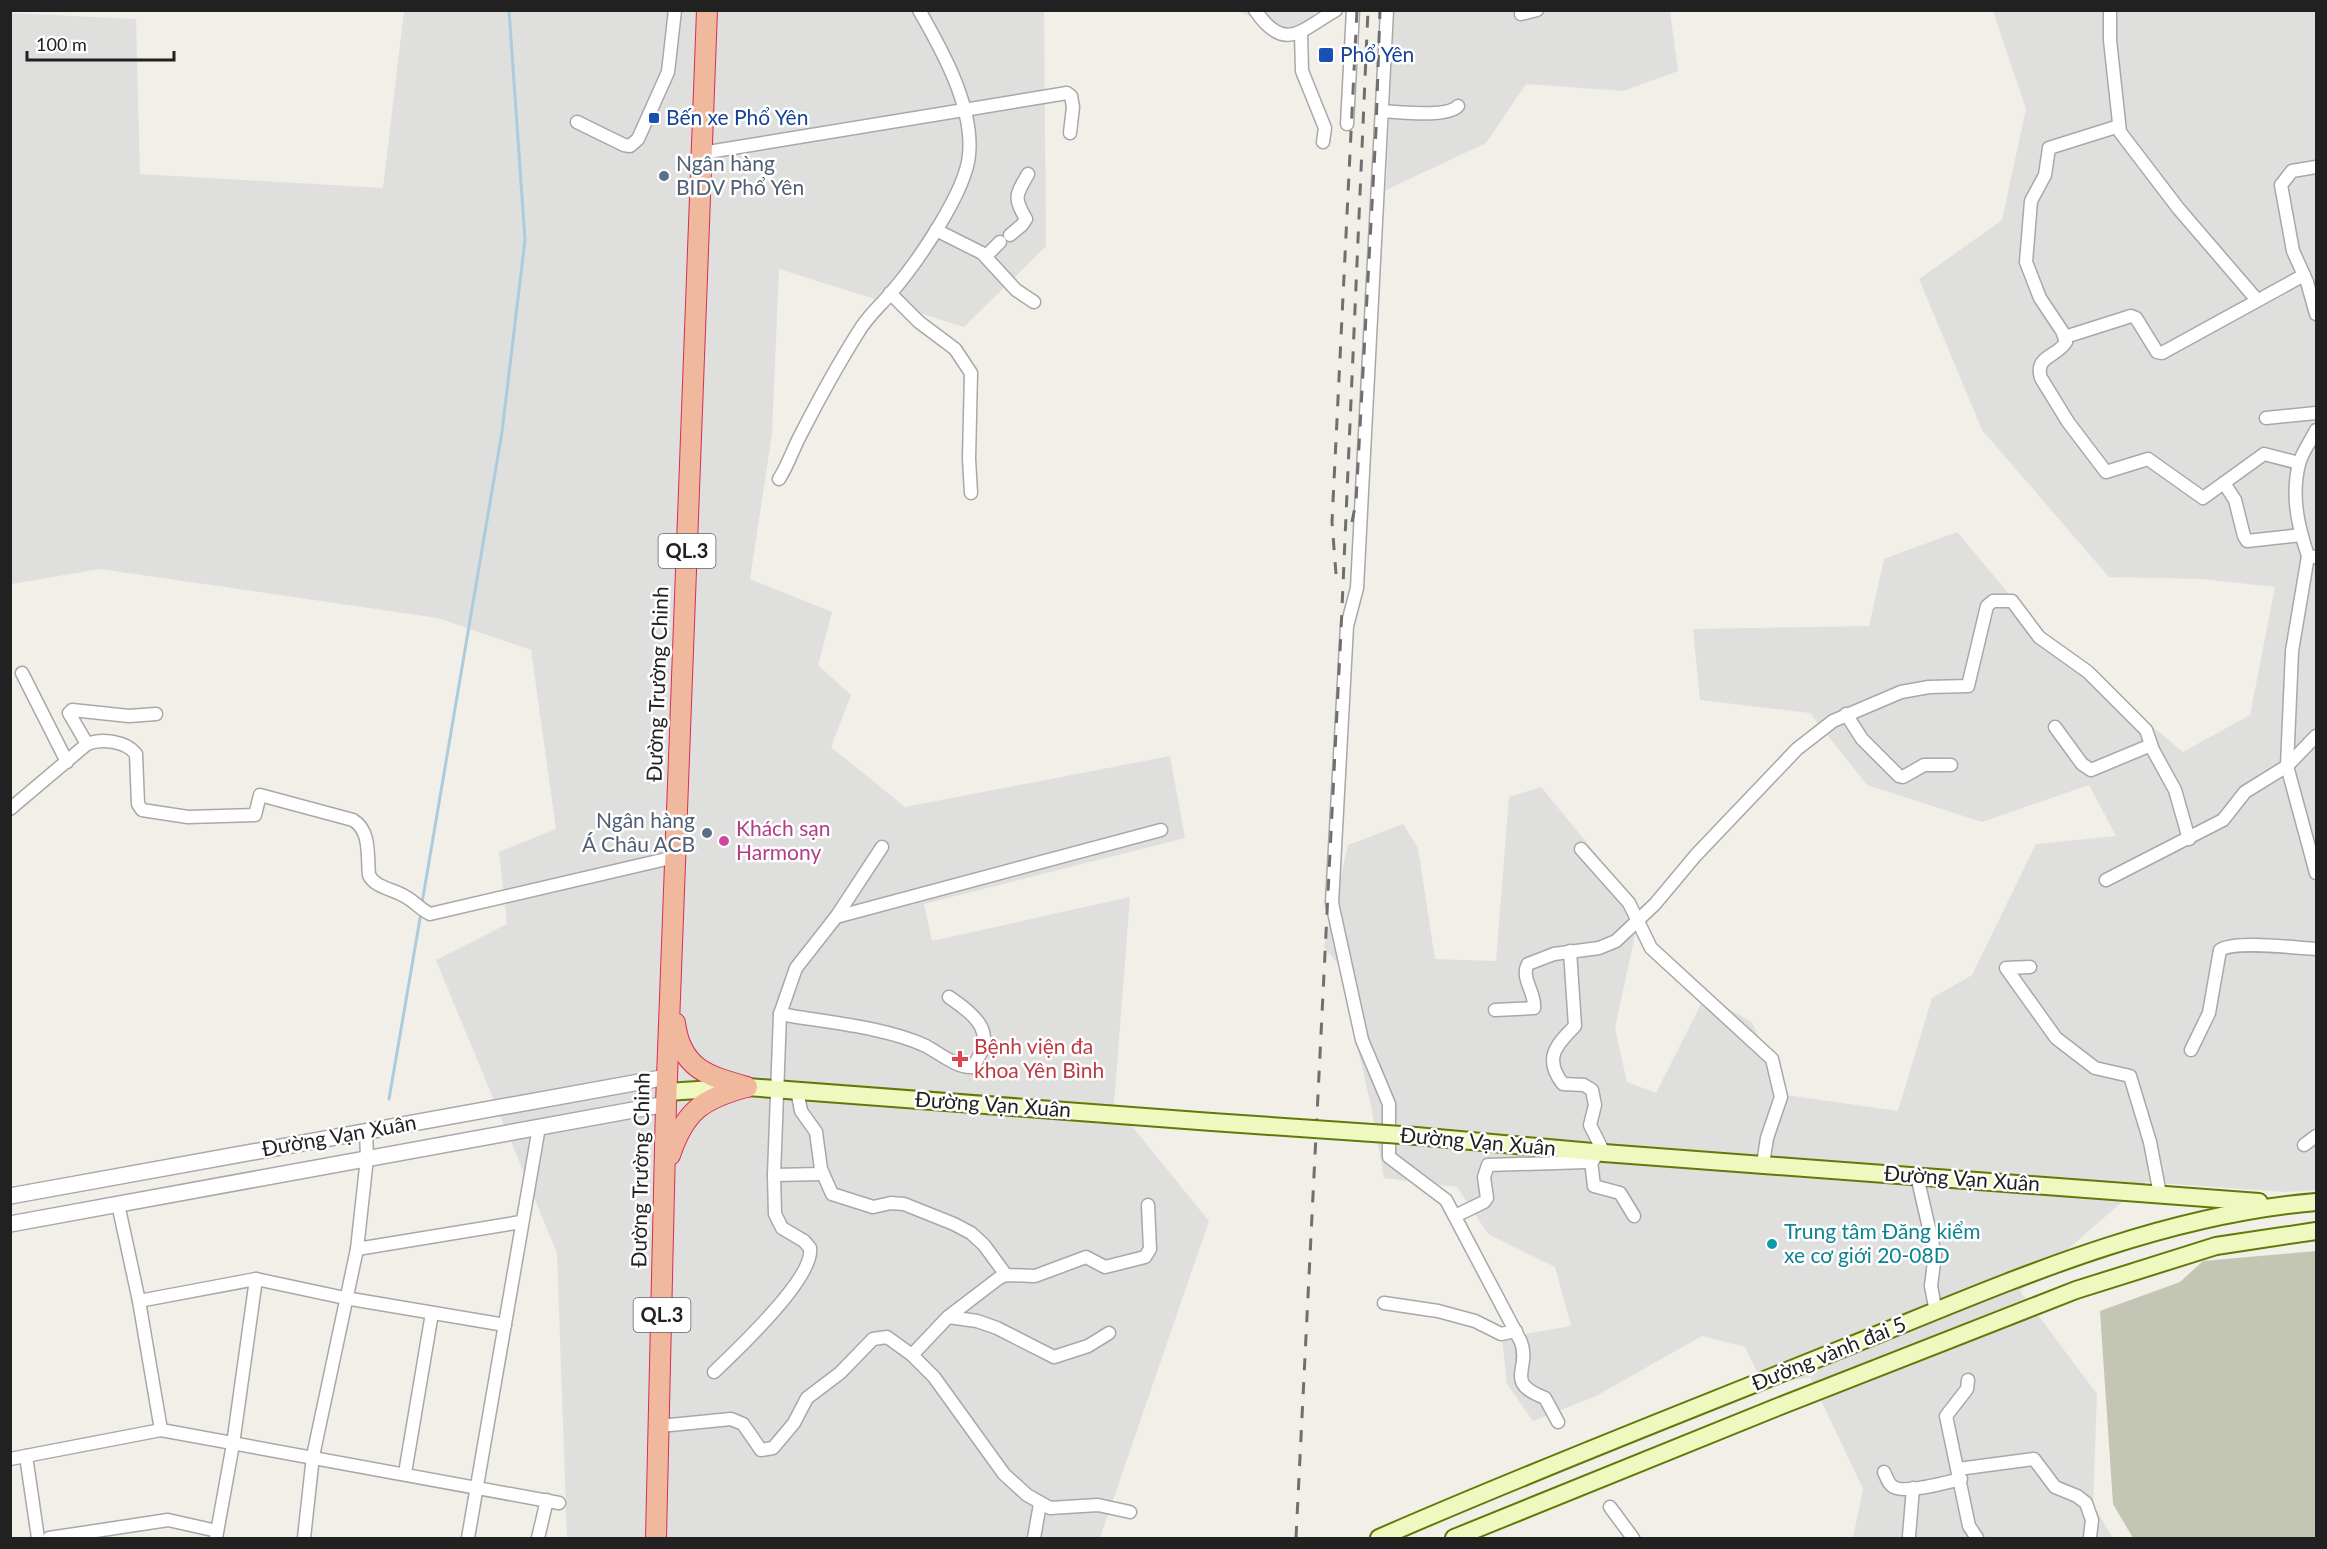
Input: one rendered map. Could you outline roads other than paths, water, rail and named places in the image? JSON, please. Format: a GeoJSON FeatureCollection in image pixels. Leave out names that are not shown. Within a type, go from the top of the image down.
{"type":"FeatureCollection","features":[{"type":"Feature","properties":{"kind":"highway","name":"Đường Trường Chinh"},"geometry":{"type":"LineString","coordinates":[[656,1539],[666,1091],[672,988],[707,10]]}},
{"type":"Feature","properties":{"kind":"highway"},"geometry":{"type":"LineString","coordinates":[[672,988],[676,1033],[686,1057],[700,1070],[713,1077],[747,1087]]}},
{"type":"Feature","properties":{"kind":"highway"},"geometry":{"type":"LineString","coordinates":[[665,1172],[681,1127],[695,1110],[713,1097],[747,1087]]}},
{"type":"Feature","properties":{"kind":"main road","name":"Đường Vạn Xuân"},"geometry":{"type":"LineString","coordinates":[[666,1091],[747,1087],[797,1090],[1416,1136],[1596,1157],[1763,1164],[2289,1204],[2316,1203]]}},
{"type":"Feature","properties":{"kind":"main road","name":"Đường vành đai 5"},"geometry":{"type":"LineString","coordinates":[[1379,1539],[1482,1493],[2070,1258],[2211,1216],[2289,1204]]}},
{"type":"Feature","properties":{"kind":"main road","name":"Đường vành đai 5"},"geometry":{"type":"LineString","coordinates":[[1454,1539],[1496,1520],[2076,1290],[2216,1246],[2316,1231]]}},
{"type":"Feature","properties":{"kind":"street"},"geometry":{"type":"LineString","coordinates":[[577,122],[624,145],[633,144],[668,72],[675,10]]}},
{"type":"Feature","properties":{"kind":"street"},"geometry":{"type":"LineString","coordinates":[[779,479],[827,384],[859,330],[873,309],[891,293],[936,230],[964,176],[969,156],[969,137],[963,111],[947,59],[919,10]]}},
{"type":"Feature","properties":{"kind":"street"},"geometry":{"type":"LineString","coordinates":[[1255,10],[1265,25],[1284,35],[1294,36],[1336,10]]}},
{"type":"Feature","properties":{"kind":"street"},"geometry":{"type":"LineString","coordinates":[[1347,124],[1353,10]]}},
{"type":"Feature","properties":{"kind":"street"},"geometry":{"type":"LineString","coordinates":[[1387,10],[1357,588],[1347,626],[1332,903],[1362,1040],[1389,1104],[1389,1157],[1439,1193],[1455,1216],[1523,1347],[1520,1370],[1522,1384],[1532,1393],[1545,1398],[1558,1422]]}},
{"type":"Feature","properties":{"kind":"street"},"geometry":{"type":"LineString","coordinates":[[1521,14],[1537,10]]}},
{"type":"Feature","properties":{"kind":"street"},"geometry":{"type":"LineString","coordinates":[[2110,10],[2120,132],[2178,208],[2257,300]]}},
{"type":"Feature","properties":{"kind":"street"},"geometry":{"type":"LineString","coordinates":[[1301,33],[1302,71],[1325,128],[1323,142]]}},
{"type":"Feature","properties":{"kind":"street"},"geometry":{"type":"LineString","coordinates":[[702,153],[1066,93],[1071,96],[1073,107],[1070,133]]}},
{"type":"Feature","properties":{"kind":"street"},"geometry":{"type":"LineString","coordinates":[[1382,111],[1452,111],[1458,106]]}},
{"type":"Feature","properties":{"kind":"street"},"geometry":{"type":"LineString","coordinates":[[2119,126],[2049,148],[2045,175],[2031,201],[2026,253],[2029,273],[2044,306],[2065,337],[2063,346],[2043,360],[2039,372],[2068,422],[2102,470],[2110,472],[2141,459],[2148,459],[2203,498],[2264,454],[2299,463]]}},
{"type":"Feature","properties":{"kind":"street"},"geometry":{"type":"LineString","coordinates":[[2316,167],[2292,171],[2281,185],[2293,251],[2304,275],[2316,314]]}},
{"type":"Feature","properties":{"kind":"street"},"geometry":{"type":"LineString","coordinates":[[986,256],[1023,225],[1026,219],[1019,209],[1017,194],[1028,174]]}},
{"type":"Feature","properties":{"kind":"street"},"geometry":{"type":"LineString","coordinates":[[936,230],[986,256],[1016,290],[1034,302]]}},
{"type":"Feature","properties":{"kind":"street"},"geometry":{"type":"LineString","coordinates":[[2065,337],[2131,316],[2136,318],[2160,354],[2304,275]]}},
{"type":"Feature","properties":{"kind":"street"},"geometry":{"type":"LineString","coordinates":[[891,293],[919,322],[955,349],[971,373],[969,459],[971,493]]}},
{"type":"Feature","properties":{"kind":"street"},"geometry":{"type":"LineString","coordinates":[[2266,418],[2316,413]]}},
{"type":"Feature","properties":{"kind":"street"},"geometry":{"type":"LineString","coordinates":[[2316,430],[2299,463],[2295,496],[2301,535],[2312,557],[2292,651],[2287,766],[2316,873]]}},
{"type":"Feature","properties":{"kind":"street"},"geometry":{"type":"LineString","coordinates":[[2224,483],[2235,500],[2247,541],[2301,535]]}},
{"type":"Feature","properties":{"kind":"street"},"geometry":{"type":"LineString","coordinates":[[1495,1010],[1534,1008],[1525,967],[1554,954],[1609,945],[1637,921],[1716,833],[1797,749],[1846,714],[1915,689],[1968,686],[1987,606],[1993,601],[2007,600],[2016,604],[2039,637],[2079,664],[2146,730],[2151,745],[2172,782],[2188,839]]}},
{"type":"Feature","properties":{"kind":"street"},"geometry":{"type":"LineString","coordinates":[[22,673],[66,762]]}},
{"type":"Feature","properties":{"kind":"street"},"geometry":{"type":"LineString","coordinates":[[87,744],[70,719],[69,713],[72,710],[129,716],[156,714]]}},
{"type":"Feature","properties":{"kind":"street"},"geometry":{"type":"LineString","coordinates":[[1846,714],[1862,739],[1899,776],[1903,777],[1924,765],[1951,765]]}},
{"type":"Feature","properties":{"kind":"street"},"geometry":{"type":"LineString","coordinates":[[2055,727],[2082,764],[2091,770],[2151,745]]}},
{"type":"Feature","properties":{"kind":"street"},"geometry":{"type":"LineString","coordinates":[[2106,880],[2223,820],[2245,792],[2287,766],[2316,736]]}},
{"type":"Feature","properties":{"kind":"street"},"geometry":{"type":"LineString","coordinates":[[10,809],[87,744],[102,741],[132,748],[138,759],[138,804],[142,810],[188,817],[255,815],[260,795],[352,820],[361,825],[365,832],[369,875],[372,881],[405,896],[422,910],[436,914],[675,857]]}},
{"type":"Feature","properties":{"kind":"street"},"geometry":{"type":"LineString","coordinates":[[836,917],[1161,830]]}},
{"type":"Feature","properties":{"kind":"street"},"geometry":{"type":"LineString","coordinates":[[714,1372],[754,1334],[808,1266],[810,1248],[777,1222],[774,1175],[780,1014],[796,968],[836,917],[882,847]]}},
{"type":"Feature","properties":{"kind":"street"},"geometry":{"type":"LineString","coordinates":[[1581,849],[1629,903],[1651,948],[1735,1028],[1772,1059],[1781,1097],[1767,1138],[1763,1164]]}},
{"type":"Feature","properties":{"kind":"street"},"geometry":{"type":"LineString","coordinates":[[2191,1050],[2209,1013],[2219,957],[2223,948],[2240,946],[2316,949]]}},
{"type":"Feature","properties":{"kind":"street"},"geometry":{"type":"LineString","coordinates":[[1570,951],[1575,1026],[1561,1040],[1553,1052],[1552,1059],[1563,1083],[1584,1085],[1592,1090],[1595,1105],[1590,1125],[1596,1157],[1594,1186],[1620,1193],[1634,1216]]}},
{"type":"Feature","properties":{"kind":"street"},"geometry":{"type":"LineString","coordinates":[[2030,967],[2006,968],[2056,1038],[2095,1068],[2130,1076],[2150,1142],[2160,1194]]}},
{"type":"Feature","properties":{"kind":"street"},"geometry":{"type":"LineString","coordinates":[[780,1014],[855,1026],[919,1043],[960,1065],[972,1066],[982,1048],[983,1031],[979,1020],[949,997]]}},
{"type":"Feature","properties":{"kind":"street"},"geometry":{"type":"LineString","coordinates":[[797,1090],[801,1111],[816,1132],[822,1174],[832,1194],[873,1207],[891,1203],[904,1204],[971,1233],[984,1245],[1005,1275]]}},
{"type":"Feature","properties":{"kind":"street","name":"Đường Vạn Xuân"},"geometry":{"type":"LineString","coordinates":[[10,1224],[540,1127],[666,1091]]}},
{"type":"Feature","properties":{"kind":"street","name":"Đường Vạn Xuân"},"geometry":{"type":"LineString","coordinates":[[10,1196],[366,1131],[666,1091]]}},
{"type":"Feature","properties":{"kind":"street"},"geometry":{"type":"LineString","coordinates":[[468,1539],[521,1222],[540,1127]]}},
{"type":"Feature","properties":{"kind":"street"},"geometry":{"type":"LineString","coordinates":[[304,1539],[313,1456],[357,1249],[367,1158],[366,1131]]}},
{"type":"Feature","properties":{"kind":"street"},"geometry":{"type":"LineString","coordinates":[[2304,1145],[2316,1136]]}},
{"type":"Feature","properties":{"kind":"street"},"geometry":{"type":"LineString","coordinates":[[1455,1216],[1484,1202],[1486,1198],[1484,1177],[1488,1165],[1596,1157]]}},
{"type":"Feature","properties":{"kind":"street"},"geometry":{"type":"LineString","coordinates":[[774,1175],[822,1174]]}},
{"type":"Feature","properties":{"kind":"street"},"geometry":{"type":"LineString","coordinates":[[1917,1176],[1935,1254],[1931,1286],[1935,1307]]}},
{"type":"Feature","properties":{"kind":"street"},"geometry":{"type":"LineString","coordinates":[[118,1204],[139,1301],[161,1430]]}},
{"type":"Feature","properties":{"kind":"street"},"geometry":{"type":"LineString","coordinates":[[912,1355],[948,1317],[1005,1275],[1035,1276],[1086,1257],[1105,1268],[1145,1257],[1150,1250],[1148,1204]]}},
{"type":"Feature","properties":{"kind":"street"},"geometry":{"type":"LineString","coordinates":[[357,1249],[521,1222]]}},
{"type":"Feature","properties":{"kind":"street"},"geometry":{"type":"LineString","coordinates":[[139,1301],[256,1279],[345,1298],[505,1325]]}},
{"type":"Feature","properties":{"kind":"street"},"geometry":{"type":"LineString","coordinates":[[49,1539],[168,1520],[217,1535],[233,1444],[256,1279]]}},
{"type":"Feature","properties":{"kind":"street"},"geometry":{"type":"LineString","coordinates":[[1384,1303],[1438,1311],[1475,1321],[1501,1334],[1516,1331]]}},
{"type":"Feature","properties":{"kind":"street"},"geometry":{"type":"LineString","coordinates":[[405,1473],[432,1313]]}},
{"type":"Feature","properties":{"kind":"street"},"geometry":{"type":"LineString","coordinates":[[948,1317],[977,1321],[997,1328],[1054,1357],[1088,1346],[1109,1333]]}},
{"type":"Feature","properties":{"kind":"street"},"geometry":{"type":"LineString","coordinates":[[660,1426],[731,1419],[743,1424],[758,1447],[767,1450],[781,1441],[807,1398],[840,1373],[873,1339],[887,1337],[912,1355],[934,1377],[1004,1474],[1040,1504],[1050,1508],[1098,1504],[1130,1512]]}},
{"type":"Feature","properties":{"kind":"street"},"geometry":{"type":"LineString","coordinates":[[1968,1380],[1967,1389],[1946,1416],[1960,1474],[1969,1526],[1977,1539]]}},
{"type":"Feature","properties":{"kind":"street"},"geometry":{"type":"LineString","coordinates":[[10,1459],[161,1430],[553,1501],[538,1539]]}},
{"type":"Feature","properties":{"kind":"street"},"geometry":{"type":"LineString","coordinates":[[26,1456],[38,1539]]}},
{"type":"Feature","properties":{"kind":"street"},"geometry":{"type":"LineString","coordinates":[[1884,1472],[1890,1485],[1895,1488],[1913,1488],[1960,1474],[2034,1459],[2055,1487],[2077,1496],[2086,1503],[2092,1520],[2090,1537]]}},
{"type":"Feature","properties":{"kind":"street"},"geometry":{"type":"LineString","coordinates":[[1909,1536],[1913,1488]]}},
{"type":"Feature","properties":{"kind":"street"},"geometry":{"type":"LineString","coordinates":[[1034,1539],[1040,1504]]}},
{"type":"Feature","properties":{"kind":"street"},"geometry":{"type":"LineString","coordinates":[[1610,1507],[1632,1539]]}},
{"type":"Feature","properties":{"kind":"waterway"},"geometry":{"type":"LineString","coordinates":[[422,903],[502,432],[525,240],[509,10]]}},
{"type":"Feature","properties":{"kind":"waterway"},"geometry":{"type":"LineString","coordinates":[[389,1099],[421,913]]}},
{"type":"Feature","properties":{"kind":"railway"},"geometry":{"type":"LineString","coordinates":[[1336,574],[1332,522],[1357,10]]}},
{"type":"Feature","properties":{"kind":"railway"},"geometry":{"type":"LineString","coordinates":[[1296,1538],[1341,631],[1368,10]]}},
{"type":"Feature","properties":{"kind":"railway"},"geometry":{"type":"LineString","coordinates":[[1352,522],[1356,502],[1376,130],[1380,10]]}},
{"type":"Feature","properties":{"kind":"place","name":"Phổ Yên"},"geometry":{"type":"Point","coordinates":[1326,55]}},
{"type":"Feature","properties":{"kind":"place","name":"Bến xe Phổ Yên"},"geometry":{"type":"Point","coordinates":[654,118]}},
{"type":"Feature","properties":{"kind":"place","name":"Ngân hàng BIDV Phổ Yên"},"geometry":{"type":"Point","coordinates":[664,176]}},
{"type":"Feature","properties":{"kind":"place","name":"Ngân hàng Á Châu ACB"},"geometry":{"type":"Point","coordinates":[707,833]}},
{"type":"Feature","properties":{"kind":"place","name":"Khách sạn Harmony"},"geometry":{"type":"Point","coordinates":[724,841]}},
{"type":"Feature","properties":{"kind":"place","name":"Bệnh viện đa khoa Yên Bình"},"geometry":{"type":"Point","coordinates":[960,1059]}},
{"type":"Feature","properties":{"kind":"place","name":"Trung tâm Đăng kiểm xe cơ giới 20-08D"},"geometry":{"type":"Point","coordinates":[1772,1244]}}]}
